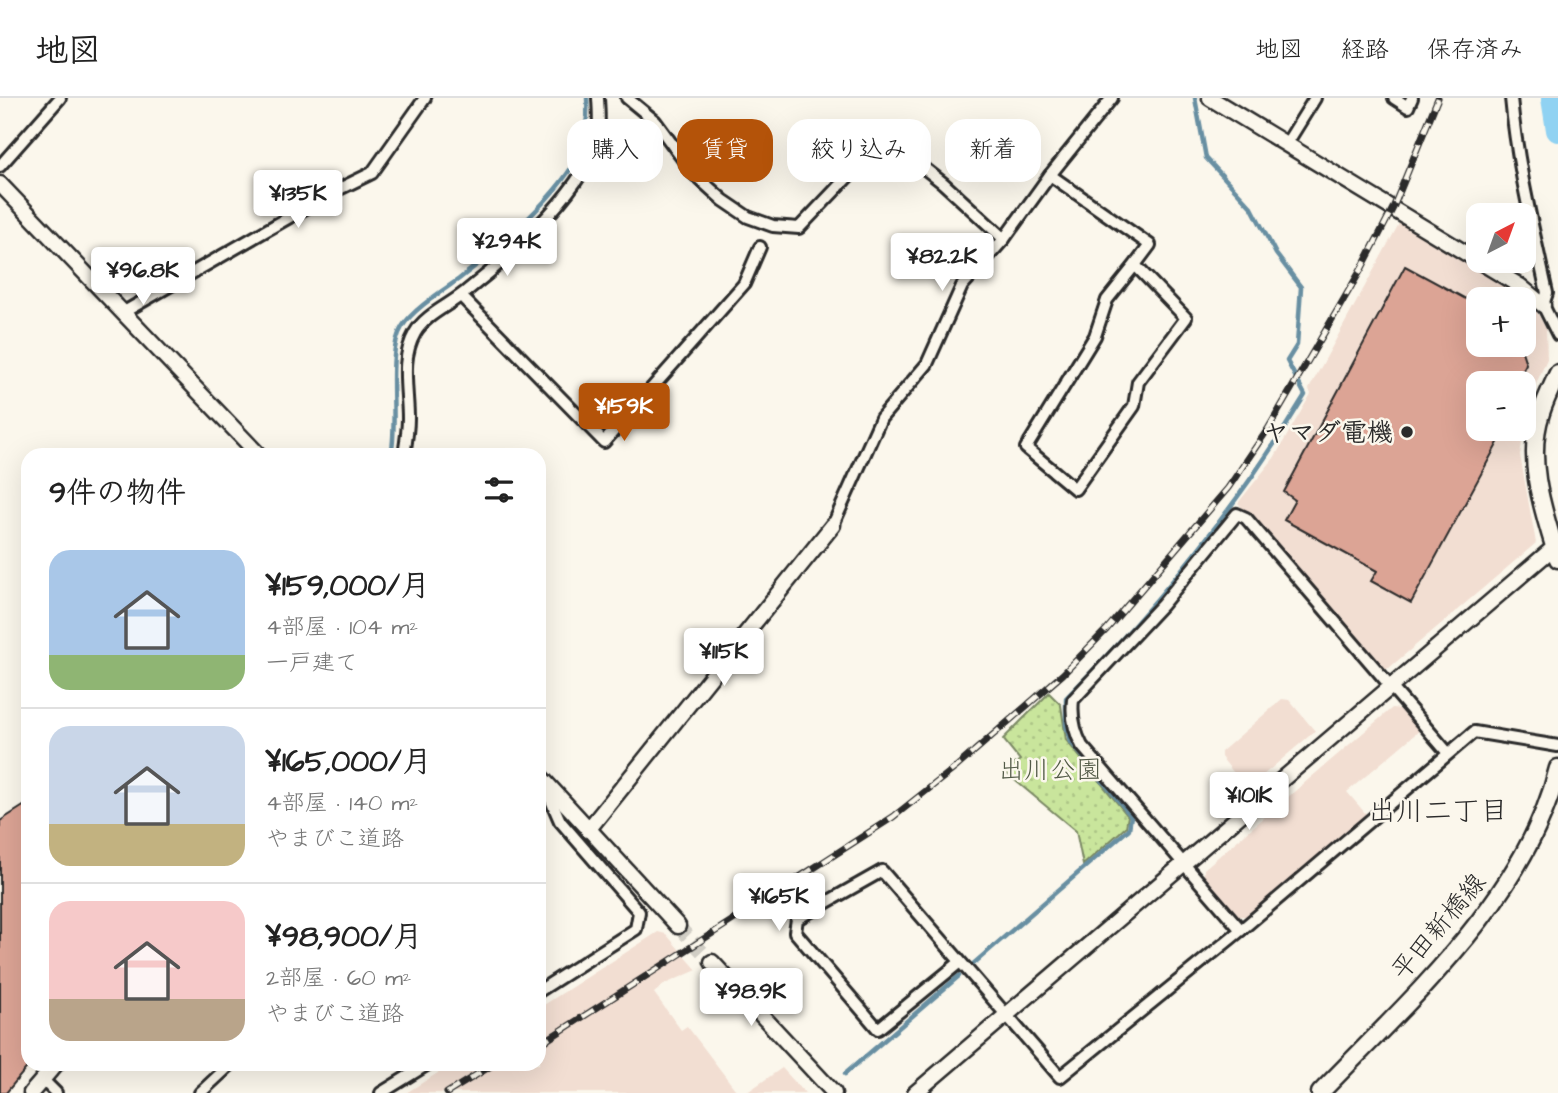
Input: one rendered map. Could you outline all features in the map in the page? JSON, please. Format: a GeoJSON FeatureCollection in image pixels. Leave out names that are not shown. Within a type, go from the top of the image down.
{"type":"FeatureCollection","features":[{"type":"Feature","properties":{"kind":"main road"},"geometry":{"type":"LineString","coordinates":[[1557,550],[1536,477],[1534,456],[1540,414],[1558,373]]}},
{"type":"Feature","properties":{"kind":"main road","name":"平田新橋線"},"geometry":{"type":"LineString","coordinates":[[1320,1093],[1419,989],[1489,906],[1522,860],[1537,829],[1558,768]]}},
{"type":"Feature","properties":{"kind":"street"},"geometry":{"type":"LineString","coordinates":[[0,166],[60,98]]}},
{"type":"Feature","properties":{"kind":"street"},"geometry":{"type":"LineString","coordinates":[[124,312],[335,191],[372,173],[425,98]]}},
{"type":"Feature","properties":{"kind":"street"},"geometry":{"type":"LineString","coordinates":[[405,448],[408,419],[406,368],[408,349],[415,332],[425,320],[492,271],[575,183],[595,145],[599,118],[598,98]]}},
{"type":"Feature","properties":{"kind":"street"},"geometry":{"type":"LineString","coordinates":[[627,98],[655,121],[693,173],[723,200],[748,217],[761,222],[799,228],[879,145],[890,141],[943,183],[1004,239]]}},
{"type":"Feature","properties":{"kind":"street"},"geometry":{"type":"LineString","coordinates":[[588,830],[833,525],[881,418],[927,364],[962,286],[1004,239],[1050,175],[1112,98]]}},
{"type":"Feature","properties":{"kind":"street"},"geometry":{"type":"LineString","coordinates":[[1210,98],[1520,286],[1543,304],[1558,335]]}},
{"type":"Feature","properties":{"kind":"street"},"geometry":{"type":"LineString","coordinates":[[1287,143],[1315,98]]}},
{"type":"Feature","properties":{"kind":"street"},"geometry":{"type":"LineString","coordinates":[[1394,98],[1408,107],[1412,98]]}},
{"type":"Feature","properties":{"kind":"street"},"geometry":{"type":"LineString","coordinates":[[1511,98],[1515,138],[1547,293],[1543,304]]}},
{"type":"Feature","properties":{"kind":"street"},"geometry":{"type":"LineString","coordinates":[[1050,175],[1150,245],[1107,300],[1095,336],[1026,448],[1075,489],[1134,406],[1138,382],[1186,318],[1135,265]]}},
{"type":"Feature","properties":{"kind":"street"},"geometry":{"type":"LineString","coordinates":[[0,184],[124,312],[248,448]]}},
{"type":"Feature","properties":{"kind":"street"},"geometry":{"type":"LineString","coordinates":[[461,296],[604,442],[744,284],[760,247]]}},
{"type":"Feature","properties":{"kind":"street"},"geometry":{"type":"LineString","coordinates":[[1241,930],[1082,746],[1074,725],[1073,700],[1162,605],[1237,514],[1246,518],[1448,753]]}},
{"type":"Feature","properties":{"kind":"street"},"geometry":{"type":"LineString","coordinates":[[915,1093],[1391,687],[1557,550]]}},
{"type":"Feature","properties":{"kind":"street"},"geometry":{"type":"LineString","coordinates":[[960,962],[878,1029],[795,932],[797,919],[882,871],[1060,1077],[1241,930],[1474,732],[1558,746]]}},
{"type":"Feature","properties":{"kind":"street"},"geometry":{"type":"LineString","coordinates":[[546,784],[678,926]]}},
{"type":"Feature","properties":{"kind":"street"},"geometry":{"type":"LineString","coordinates":[[546,791],[560,821],[639,912],[636,929],[546,987]]}},
{"type":"Feature","properties":{"kind":"street"},"geometry":{"type":"LineString","coordinates":[[712,961],[834,1093]]}},
{"type":"Feature","properties":{"kind":"street"},"geometry":{"type":"LineString","coordinates":[[31,1093],[50,1071]]}},
{"type":"Feature","properties":{"kind":"street"},"geometry":{"type":"LineString","coordinates":[[200,1093],[224,1071]]}},
{"type":"Feature","properties":{"kind":"street"},"geometry":{"type":"LineString","coordinates":[[381,1093],[417,1071]]}},
{"type":"Feature","properties":{"kind":"street"},"geometry":{"type":"LineString","coordinates":[[43,1080],[56,1093]]}},
{"type":"Feature","properties":{"kind":"shaded area"},"geometry":{"type":"Polygon","coordinates":[[[1401,220],[1466,260],[1466,273],[1487,273],[1509,287],[1466,287],[1466,357],[1536,357],[1536,311],[1546,329],[1547,359],[1536,384],[1536,371],[1466,371],[1466,441],[1522,441],[1520,455],[1536,543],[1389,668],[1382,669],[1238,503],[1274,458],[1311,394],[1309,389],[1401,220]]]}},
{"type":"Feature","properties":{"kind":"shaded area"},"geometry":{"type":"Polygon","coordinates":[[[1282,699],[1289,700],[1315,731],[1247,789],[1221,757],[1221,752],[1282,699]]]}},
{"type":"Feature","properties":{"kind":"shaded area"},"geometry":{"type":"Polygon","coordinates":[[[1392,708],[1400,709],[1420,730],[1347,792],[1366,814],[1247,916],[1238,916],[1204,877],[1204,869],[1392,708]]]}},
{"type":"Feature","properties":{"kind":"shaded area"},"geometry":{"type":"Polygon","coordinates":[[[658,932],[666,934],[697,970],[665,984],[654,993],[681,1030],[687,1026],[738,1093],[406,1093],[441,1071],[546,1071],[546,1004],[658,932]]]}},
{"type":"Feature","properties":{"kind":"shaded area"},"geometry":{"type":"Polygon","coordinates":[[[782,1068],[805,1093],[746,1093],[782,1068]]]}},
{"type":"Feature","properties":{"kind":"green space","name":"出川公園"},"geometry":{"type":"Polygon","coordinates":[[[1049,693],[1061,705],[1066,740],[1128,816],[1126,827],[1083,865],[1076,831],[1005,772],[1020,760],[1003,739],[1049,693]]]}},
{"type":"Feature","properties":{"kind":"building","name":"ヤマダ電機"},"geometry":{"type":"Polygon","coordinates":[[[1405,266],[1466,299],[1466,357],[1524,357],[1526,364],[1522,371],[1466,371],[1466,441],[1499,441],[1411,603],[1371,581],[1377,571],[1284,520],[1295,500],[1284,492],[1405,266]]]}},
{"type":"Feature","properties":{"kind":"building"},"geometry":{"type":"Polygon","coordinates":[[[21,808],[21,1071],[24,1071],[6,1093],[0,1093],[0,821],[21,808]]]}},
{"type":"Feature","properties":{"kind":"waterway"},"geometry":{"type":"LineString","coordinates":[[392,448],[394,354],[402,327],[420,308],[473,268],[527,220],[560,184],[582,145],[587,98]]}},
{"type":"Feature","properties":{"kind":"waterway"},"geometry":{"type":"LineString","coordinates":[[972,965],[1129,829],[1131,816],[1070,741],[1066,725],[1066,698],[1132,628],[1194,554],[1252,476],[1305,395],[1287,361],[1297,345],[1301,287],[1276,254],[1252,208],[1206,158],[1195,98]]}},
{"type":"Feature","properties":{"kind":"waterway"},"geometry":{"type":"LineString","coordinates":[[1553,98],[1558,130]]}},
{"type":"Feature","properties":{"kind":"waterway"},"geometry":{"type":"LineString","coordinates":[[845,1074],[959,976]]}},
{"type":"Feature","properties":{"kind":"tunnel"},"geometry":{"type":"LineString","coordinates":[[678,926],[712,962]]}},
{"type":"Feature","properties":{"kind":"railway"},"geometry":{"type":"LineString","coordinates":[[546,1040],[893,817],[955,768],[1063,674],[1107,629],[1228,488],[1268,429],[1362,268],[1393,208],[1438,98]]}},
{"type":"Feature","properties":{"kind":"railway"},"geometry":{"type":"LineString","coordinates":[[447,1093],[483,1071]]}},
{"type":"Feature","properties":{"kind":"place","name":"ヤマダ電機"},"geometry":{"type":"Point","coordinates":[1407,432]}},
{"type":"Feature","properties":{"kind":"district","name":"出川二丁目"},"geometry":{"type":"Point","coordinates":[1438,810]}}]}
